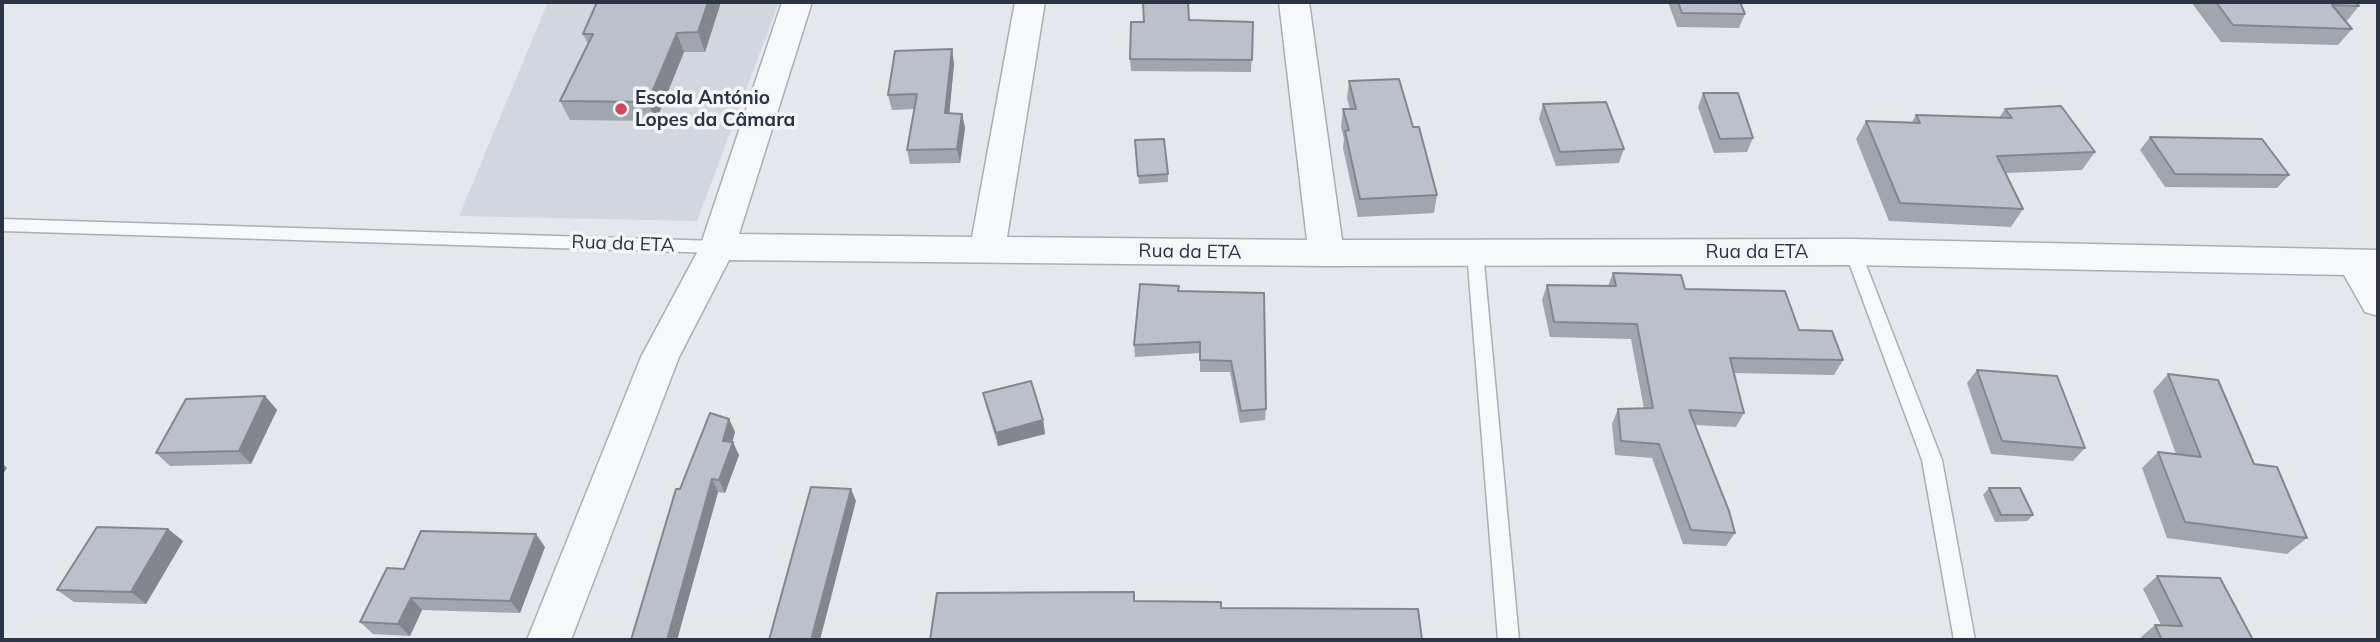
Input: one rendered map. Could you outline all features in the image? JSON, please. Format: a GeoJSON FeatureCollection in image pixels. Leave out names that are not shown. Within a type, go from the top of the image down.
{"type":"FeatureCollection","features":[{"type":"Feature","properties":{"kind":"street"},"geometry":{"type":"LineString","coordinates":[[549,640],[660,357],[718,247],[797,2]]}},
{"type":"Feature","properties":{"kind":"street"},"geometry":{"type":"LineString","coordinates":[[987,250],[1030,2]]}},
{"type":"Feature","properties":{"kind":"street"},"geometry":{"type":"LineString","coordinates":[[1294,2],[1325,253]]}},
{"type":"Feature","properties":{"kind":"street","name":"Rua da ETA"},"geometry":{"type":"LineString","coordinates":[[718,247],[1325,253],[1853,252],[2367,263]]}},
{"type":"Feature","properties":{"kind":"street"},"geometry":{"type":"LineString","coordinates":[[2367,263],[2378,302]]}},
{"type":"Feature","properties":{"kind":"lane","name":"Rua da ETA"},"geometry":{"type":"LineString","coordinates":[[2,225],[718,247]]}},
{"type":"Feature","properties":{"kind":"lane"},"geometry":{"type":"LineString","coordinates":[[1853,252],[1932,460],[1965,640]]}},
{"type":"Feature","properties":{"kind":"lane"},"geometry":{"type":"LineString","coordinates":[[1475,253],[1509,640]]}},
{"type":"Feature","properties":{"kind":"shaded area","name":"Escola António Lopes da Câmara"},"geometry":{"type":"Polygon","coordinates":[[[548,2],[779,2],[697,221],[459,216],[548,2]]]}},
{"type":"Feature","properties":{"kind":"building"},"geometry":{"type":"Polygon","coordinates":[[[597,2],[708,2],[698,32],[677,33],[648,102],[560,101],[593,34],[583,34],[597,2]]]}},
{"type":"Feature","properties":{"kind":"building"},"geometry":{"type":"Polygon","coordinates":[[[1143,2],[1188,2],[1189,20],[1253,22],[1252,60],[1130,59],[1131,22],[1144,22],[1143,2]]]}},
{"type":"Feature","properties":{"kind":"building"},"geometry":{"type":"Polygon","coordinates":[[[1678,2],[1740,2],[1745,14],[1682,13],[1678,2]]]}},
{"type":"Feature","properties":{"kind":"building"},"geometry":{"type":"Polygon","coordinates":[[[2216,2],[2355,2],[2359,6],[2332,5],[2352,29],[2233,25],[2216,2]]]}},
{"type":"Feature","properties":{"kind":"building"},"geometry":{"type":"Polygon","coordinates":[[[952,49],[945,113],[962,114],[957,149],[907,150],[917,94],[888,95],[895,51],[952,49]]]}},
{"type":"Feature","properties":{"kind":"building"},"geometry":{"type":"Polygon","coordinates":[[[1399,79],[1413,127],[1419,127],[1437,195],[1360,199],[1345,131],[1349,130],[1343,109],[1356,109],[1349,81],[1399,79]]]}},
{"type":"Feature","properties":{"kind":"building"},"geometry":{"type":"Polygon","coordinates":[[[1703,93],[1738,93],[1753,138],[1720,139],[1703,93]]]}},
{"type":"Feature","properties":{"kind":"building"},"geometry":{"type":"Polygon","coordinates":[[[1606,102],[1624,149],[1560,152],[1543,104],[1606,102]]]}},
{"type":"Feature","properties":{"kind":"building"},"geometry":{"type":"Polygon","coordinates":[[[2061,106],[2095,152],[1997,156],[2023,209],[1900,203],[1866,121],[1920,123],[1916,115],[2012,118],[2005,109],[2061,106]]]}},
{"type":"Feature","properties":{"kind":"building"},"geometry":{"type":"Polygon","coordinates":[[[2150,137],[2262,139],[2289,175],[2175,174],[2150,137]]]}},
{"type":"Feature","properties":{"kind":"building"},"geometry":{"type":"Polygon","coordinates":[[[1164,139],[1168,174],[1138,176],[1135,140],[1164,139]]]}},
{"type":"Feature","properties":{"kind":"building"},"geometry":{"type":"Polygon","coordinates":[[[1613,273],[1681,275],[1685,289],[1785,291],[1799,330],[1832,331],[1843,360],[1730,358],[1744,413],[1689,410],[1735,533],[1691,530],[1659,444],[1621,441],[1618,409],[1653,408],[1637,324],[1554,322],[1547,285],[1616,286],[1613,273]]]}},
{"type":"Feature","properties":{"kind":"building"},"geometry":{"type":"Polygon","coordinates":[[[1140,284],[1179,286],[1178,291],[1264,293],[1266,409],[1241,411],[1231,361],[1200,360],[1200,342],[1134,345],[1140,284]]]}},
{"type":"Feature","properties":{"kind":"building"},"geometry":{"type":"Polygon","coordinates":[[[1977,370],[2057,376],[2085,448],[2002,441],[1977,370]]]}},
{"type":"Feature","properties":{"kind":"building"},"geometry":{"type":"Polygon","coordinates":[[[2168,374],[2218,380],[2254,464],[2277,467],[2307,538],[2185,522],[2158,452],[2201,457],[2168,374]]]}},
{"type":"Feature","properties":{"kind":"building"},"geometry":{"type":"Polygon","coordinates":[[[1031,381],[1043,420],[996,433],[983,393],[1031,381]]]}},
{"type":"Feature","properties":{"kind":"building"},"geometry":{"type":"Polygon","coordinates":[[[265,396],[239,451],[156,453],[186,399],[265,396]]]}},
{"type":"Feature","properties":{"kind":"building"},"geometry":{"type":"Polygon","coordinates":[[[710,413],[729,419],[723,441],[733,442],[719,480],[712,479],[667,640],[631,640],[676,489],[680,489],[710,413]]]}},
{"type":"Feature","properties":{"kind":"building"},"geometry":{"type":"Polygon","coordinates":[[[811,487],[851,489],[811,640],[769,640],[811,487]]]}},
{"type":"Feature","properties":{"kind":"building"},"geometry":{"type":"Polygon","coordinates":[[[1989,488],[2020,488],[2033,515],[2001,515],[1989,488]]]}},
{"type":"Feature","properties":{"kind":"building"},"geometry":{"type":"Polygon","coordinates":[[[97,527],[168,529],[131,592],[57,590],[97,527]]]}},
{"type":"Feature","properties":{"kind":"building"},"geometry":{"type":"Polygon","coordinates":[[[421,531],[536,534],[510,601],[411,598],[398,624],[360,622],[387,568],[404,569],[421,531]]]}},
{"type":"Feature","properties":{"kind":"building"},"geometry":{"type":"Polygon","coordinates":[[[2157,576],[2220,578],[2253,640],[2162,640],[2155,625],[2182,626],[2157,576]]]}},
{"type":"Feature","properties":{"kind":"building"},"geometry":{"type":"Polygon","coordinates":[[[1134,592],[1134,601],[1221,602],[1221,608],[1418,609],[1422,640],[930,640],[937,593],[1134,592]]]}},
{"type":"Feature","properties":{"kind":"place","name":"Escola António Lopes da Câmara"},"geometry":{"type":"Point","coordinates":[621,109]}}]}
